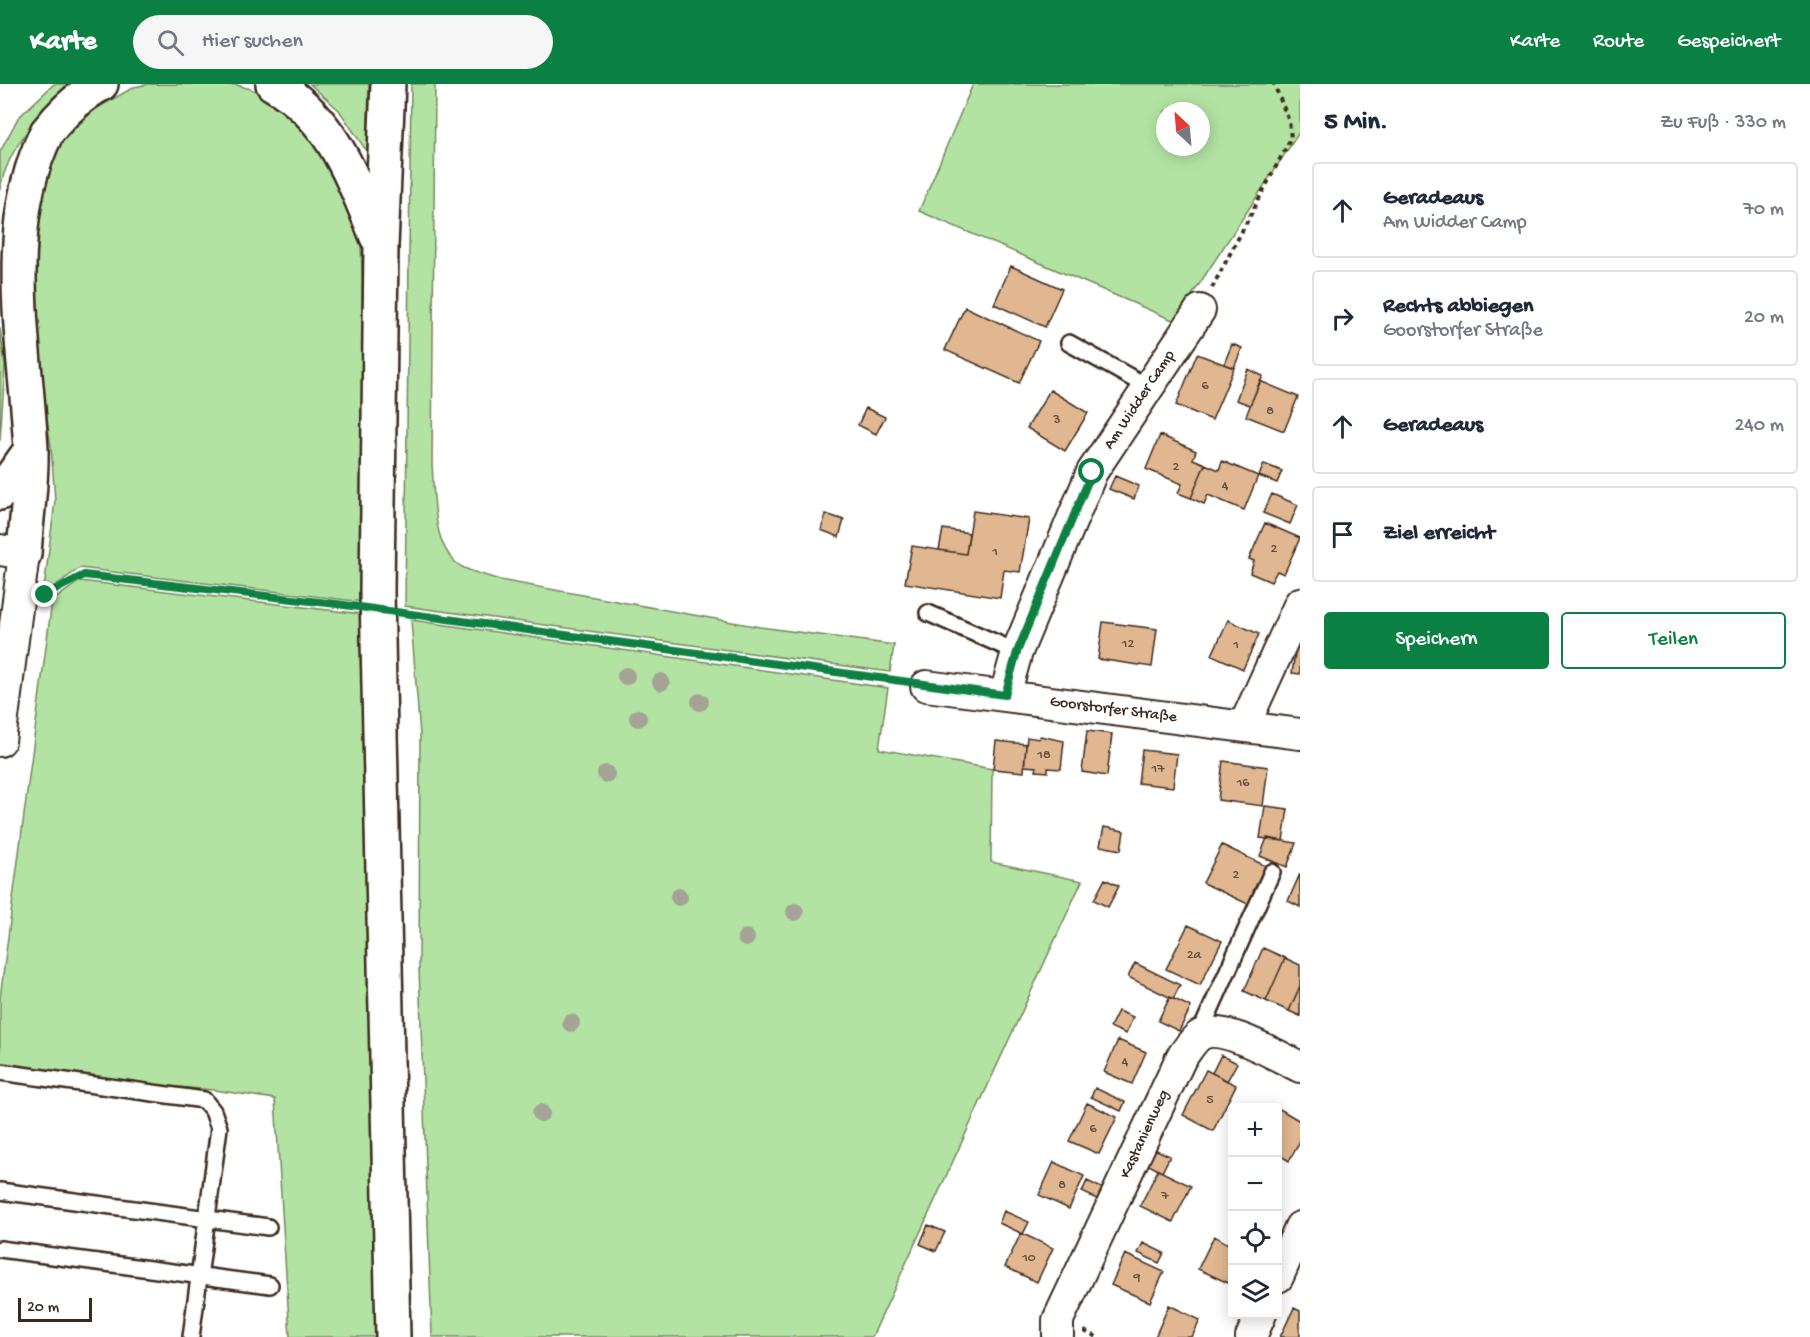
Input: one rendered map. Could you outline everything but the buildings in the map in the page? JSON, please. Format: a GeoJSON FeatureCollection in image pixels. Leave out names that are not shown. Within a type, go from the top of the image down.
{"type":"FeatureCollection","features":[{"type":"Feature","properties":{"kind":"highway"},"geometry":{"type":"LineString","coordinates":[[13,569],[31,450],[6,277],[11,204],[21,172],[38,143],[62,114],[101,84]]}},
{"type":"Feature","properties":{"kind":"highway"},"geometry":{"type":"LineString","coordinates":[[273,84],[292,95],[330,134],[346,161],[381,246]]}},
{"type":"Feature","properties":{"kind":"highway"},"geometry":{"type":"LineString","coordinates":[[388,84],[381,246],[377,592],[393,1337]]}},
{"type":"Feature","properties":{"kind":"highway"},"geometry":{"type":"LineString","coordinates":[[403,84],[399,305],[400,753],[415,1337]]}},
{"type":"Feature","properties":{"kind":"highway"},"geometry":{"type":"LineString","coordinates":[[0,493],[31,450]]}},
{"type":"Feature","properties":{"kind":"street","name":"Am Widder Camp"},"geometry":{"type":"LineString","coordinates":[[1005,695],[1017,652],[1092,472],[1200,310]]}},
{"type":"Feature","properties":{"kind":"street"},"geometry":{"type":"LineString","coordinates":[[0,741],[13,569]]}},
{"type":"Feature","properties":{"kind":"street"},"geometry":{"type":"LineString","coordinates":[[1244,726],[1300,603]]}},
{"type":"Feature","properties":{"kind":"street","name":"Goorstorfer Straße"},"geometry":{"type":"LineString","coordinates":[[926,686],[1300,734]]}},
{"type":"Feature","properties":{"kind":"street"},"geometry":{"type":"LineString","coordinates":[[1199,1035],[1216,1031],[1238,1038],[1300,1067]]}},
{"type":"Feature","properties":{"kind":"street","name":"Kastanienweg"},"geometry":{"type":"LineString","coordinates":[[1058,1337],[1059,1320],[1063,1309],[1181,1058],[1199,1035]]}},
{"type":"Feature","properties":{"kind":"street"},"geometry":{"type":"LineString","coordinates":[[1282,1268],[1300,1227]]}},
{"type":"Feature","properties":{"kind":"street"},"geometry":{"type":"LineString","coordinates":[[1251,1337],[1259,1319]]}},
{"type":"Feature","properties":{"kind":"lane"},"geometry":{"type":"LineString","coordinates":[[1069,343],[1148,387]]}},
{"type":"Feature","properties":{"kind":"lane"},"geometry":{"type":"LineString","coordinates":[[928,614],[1017,652]]}},
{"type":"Feature","properties":{"kind":"lane"},"geometry":{"type":"LineString","coordinates":[[1199,1035],[1272,872]]}},
{"type":"Feature","properties":{"kind":"lane"},"geometry":{"type":"LineString","coordinates":[[0,1072],[204,1100],[213,1111],[219,1128],[190,1337]]}},
{"type":"Feature","properties":{"kind":"lane"},"geometry":{"type":"LineString","coordinates":[[0,1191],[268,1227]]}},
{"type":"Feature","properties":{"kind":"lane"},"geometry":{"type":"LineString","coordinates":[[0,1249],[270,1284]]}},
{"type":"Feature","properties":{"kind":"path"},"geometry":{"type":"LineString","coordinates":[[1200,310],[1291,138],[1289,122],[1274,84]]}},
{"type":"Feature","properties":{"kind":"path"},"geometry":{"type":"LineString","coordinates":[[13,569],[45,595],[84,575],[337,604],[926,686]]}},
{"type":"Feature","properties":{"kind":"green space"},"geometry":{"type":"Polygon","coordinates":[[[54,84],[75,84],[50,105],[18,145],[4,174],[0,190],[0,152],[18,118],[54,84]]]}},
{"type":"Feature","properties":{"kind":"green space"},"geometry":{"type":"Polygon","coordinates":[[[149,84],[237,85],[260,93],[281,105],[299,120],[330,157],[342,179],[351,201],[361,242],[363,602],[80,568],[49,590],[44,589],[55,501],[51,446],[25,288],[43,173],[65,138],[94,110],[134,87],[149,84]]]}},
{"type":"Feature","properties":{"kind":"green space"},"geometry":{"type":"Polygon","coordinates":[[[310,84],[369,84],[367,152],[339,110],[310,84]]]}},
{"type":"Feature","properties":{"kind":"green space"},"geometry":{"type":"Polygon","coordinates":[[[411,84],[435,84],[432,465],[440,536],[453,560],[464,568],[500,580],[760,627],[894,645],[890,672],[405,606],[411,84]]]}},
{"type":"Feature","properties":{"kind":"green space"},"geometry":{"type":"Polygon","coordinates":[[[973,84],[1300,84],[1300,131],[1175,321],[919,211],[973,84]]]}},
{"type":"Feature","properties":{"kind":"green space"},"geometry":{"type":"Polygon","coordinates":[[[0,328],[5,366],[0,441],[0,328]]]}},
{"type":"Feature","properties":{"kind":"green space"},"geometry":{"type":"Polygon","coordinates":[[[80,581],[362,614],[379,1337],[290,1337],[275,1099],[214,1090],[0,1072],[0,998],[52,601],[80,581]]]}},
{"type":"Feature","properties":{"kind":"green space"},"geometry":{"type":"Polygon","coordinates":[[[411,620],[888,688],[879,749],[992,769],[991,862],[1082,881],[872,1337],[432,1337],[419,968],[420,735],[411,620]]]}},
{"type":"Feature","properties":{"kind":"route"},"geometry":{"type":"LineString","coordinates":[[45,595],[84,575],[337,604],[1005,695],[1017,652],[1092,472]]}}]}
